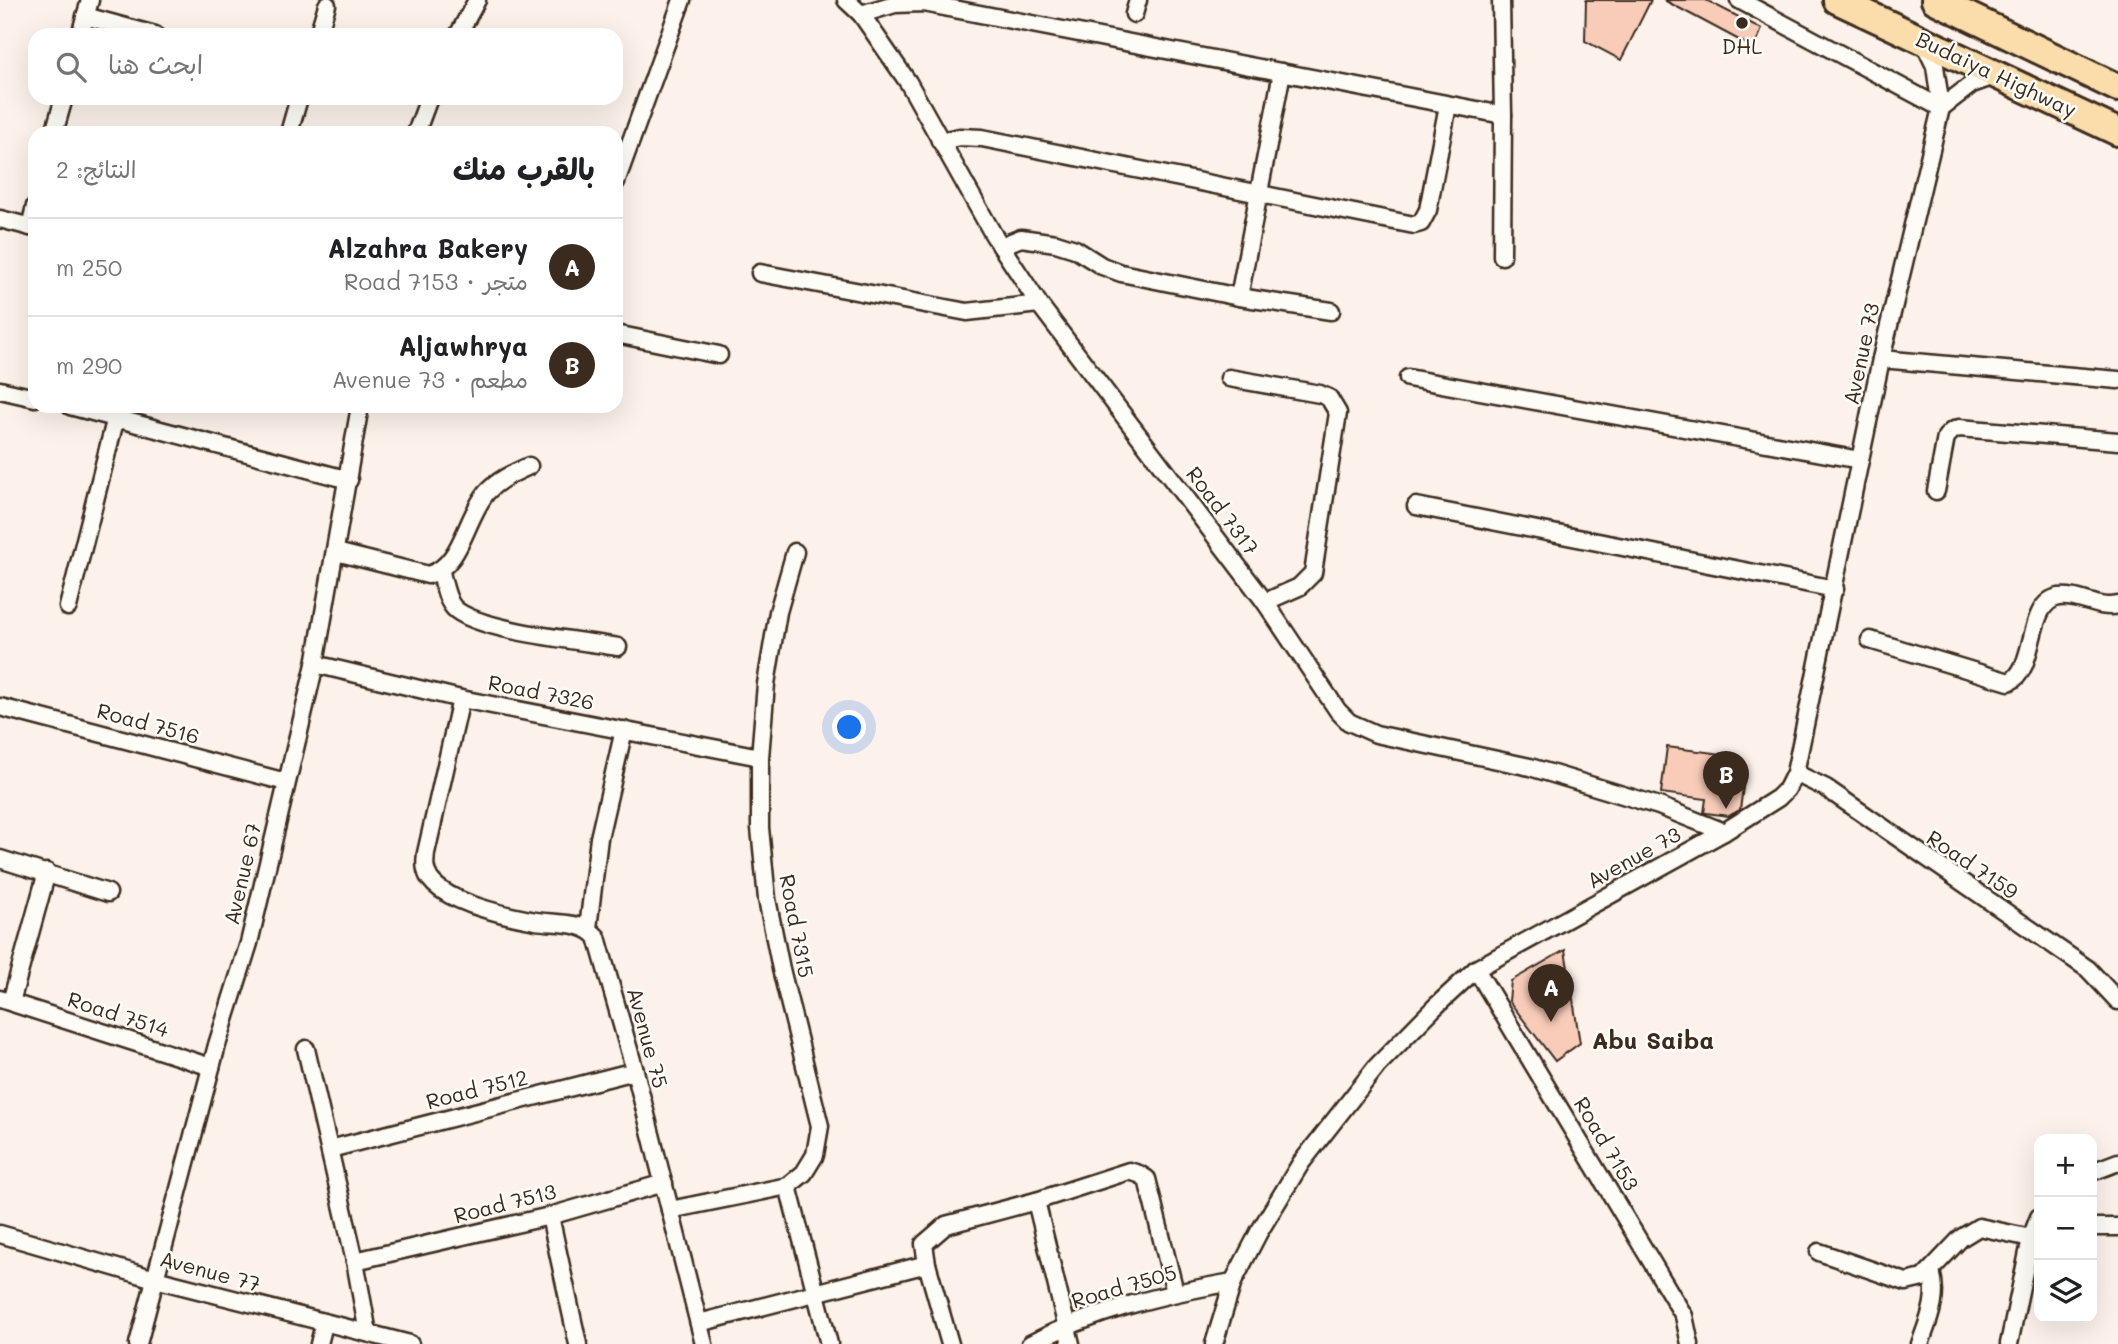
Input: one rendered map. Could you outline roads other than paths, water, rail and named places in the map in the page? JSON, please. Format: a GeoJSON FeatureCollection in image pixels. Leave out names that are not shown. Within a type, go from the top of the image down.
{"type":"FeatureCollection","features":[{"type":"Feature","properties":{"kind":"main road","name":"Budaiya Highway"},"geometry":{"type":"LineString","coordinates":[[1837,0],[2118,132]]}},
{"type":"Feature","properties":{"kind":"main road","name":"Budaiya Highway"},"geometry":{"type":"LineString","coordinates":[[1935,0],[2118,88]]}},
{"type":"Feature","properties":{"kind":"street"},"geometry":{"type":"LineString","coordinates":[[82,28],[90,0]]}},
{"type":"Feature","properties":{"kind":"street"},"geometry":{"type":"LineString","coordinates":[[462,28],[477,0]]}},
{"type":"Feature","properties":{"kind":"street"},"geometry":{"type":"LineString","coordinates":[[623,163],[682,0]]}},
{"type":"Feature","properties":{"kind":"street","name":"Road 7317"},"geometry":{"type":"LineString","coordinates":[[846,0],[861,14],[908,82],[1001,246],[1039,304],[1265,602],[1338,711],[1349,722],[1362,730],[1530,767],[1658,807],[1724,832]]}},
{"type":"Feature","properties":{"kind":"street"},"geometry":{"type":"LineString","coordinates":[[861,14],[871,0]]}},
{"type":"Feature","properties":{"kind":"street"},"geometry":{"type":"LineString","coordinates":[[1501,0],[1502,257]]}},
{"type":"Feature","properties":{"kind":"street"},"geometry":{"type":"LineString","coordinates":[[1739,0],[1941,108],[1972,84],[1997,75]]}},
{"type":"Feature","properties":{"kind":"street"},"geometry":{"type":"LineString","coordinates":[[861,14],[895,4],[923,3],[1503,115]]}},
{"type":"Feature","properties":{"kind":"street"},"geometry":{"type":"LineString","coordinates":[[320,28],[327,5]]}},
{"type":"Feature","properties":{"kind":"street"},"geometry":{"type":"LineString","coordinates":[[85,16],[129,28]]}},
{"type":"Feature","properties":{"kind":"street","name":"Avenue 73"},"geometry":{"type":"LineString","coordinates":[[1214,1344],[1233,1282],[1259,1232],[1301,1163],[1377,1066],[1435,1007],[1476,969],[1724,832],[1778,798],[1787,789],[1795,773],[1881,359],[1941,108],[1935,66],[1923,41]]}},
{"type":"Feature","properties":{"kind":"street"},"geometry":{"type":"LineString","coordinates":[[1239,297],[1282,72]]}},
{"type":"Feature","properties":{"kind":"street"},"geometry":{"type":"LineString","coordinates":[[56,126],[62,105]]}},
{"type":"Feature","properties":{"kind":"street"},"geometry":{"type":"LineString","coordinates":[[291,126],[297,105]]}},
{"type":"Feature","properties":{"kind":"street"},"geometry":{"type":"LineString","coordinates":[[419,126],[426,105]]}},
{"type":"Feature","properties":{"kind":"street"},"geometry":{"type":"LineString","coordinates":[[940,141],[960,137],[982,138],[1406,225],[1421,223],[1428,210],[1448,105]]}},
{"type":"Feature","properties":{"kind":"street"},"geometry":{"type":"LineString","coordinates":[[0,219],[28,227]]}},
{"type":"Feature","properties":{"kind":"street"},"geometry":{"type":"LineString","coordinates":[[1001,246],[1021,238],[1056,243],[1075,249],[1121,274],[1239,297],[1331,311]]}},
{"type":"Feature","properties":{"kind":"street"},"geometry":{"type":"LineString","coordinates":[[760,273],[967,312],[1039,304]]}},
{"type":"Feature","properties":{"kind":"street"},"geometry":{"type":"LineString","coordinates":[[623,335],[719,355]]}},
{"type":"Feature","properties":{"kind":"street"},"geometry":{"type":"LineString","coordinates":[[1881,359],[2118,380]]}},
{"type":"Feature","properties":{"kind":"street"},"geometry":{"type":"LineString","coordinates":[[1228,378],[1320,394],[1329,398],[1338,413],[1313,573],[1299,587],[1265,602]]}},
{"type":"Feature","properties":{"kind":"street"},"geometry":{"type":"LineString","coordinates":[[1408,378],[1860,460]]}},
{"type":"Feature","properties":{"kind":"street"},"geometry":{"type":"LineString","coordinates":[[0,390],[28,396]]}},
{"type":"Feature","properties":{"kind":"street"},"geometry":{"type":"LineString","coordinates":[[102,413],[349,480]]}},
{"type":"Feature","properties":{"kind":"street","name":"Avenue 67"},"geometry":{"type":"LineString","coordinates":[[138,1344],[211,1067],[249,943],[315,664],[359,413]]}},
{"type":"Feature","properties":{"kind":"street"},"geometry":{"type":"LineString","coordinates":[[68,607],[116,416]]}},
{"type":"Feature","properties":{"kind":"street"},"geometry":{"type":"LineString","coordinates":[[1936,491],[1946,437],[1959,428],[2118,441]]}},
{"type":"Feature","properties":{"kind":"street"},"geometry":{"type":"LineString","coordinates":[[336,552],[428,575],[441,572],[452,560],[472,513],[487,493],[502,478],[529,466]]}},
{"type":"Feature","properties":{"kind":"street"},"geometry":{"type":"LineString","coordinates":[[1416,506],[1835,589]]}},
{"type":"Feature","properties":{"kind":"street","name":"Road 7315"},"geometry":{"type":"LineString","coordinates":[[788,1186],[804,1173],[815,1155],[820,1126],[767,899],[760,828],[760,757],[763,708],[778,612],[795,552]]}},
{"type":"Feature","properties":{"kind":"street"},"geometry":{"type":"LineString","coordinates":[[441,572],[446,592],[454,607],[471,619],[497,627],[618,647]]}},
{"type":"Feature","properties":{"kind":"street"},"geometry":{"type":"LineString","coordinates":[[1870,640],[2009,682],[2022,670],[2035,627],[2044,607],[2050,601],[2059,597],[2099,605],[2118,605]]}},
{"type":"Feature","properties":{"kind":"street","name":"Road 7326"},"geometry":{"type":"LineString","coordinates":[[315,664],[461,699],[760,757]]}},
{"type":"Feature","properties":{"kind":"street"},"geometry":{"type":"LineString","coordinates":[[461,699],[425,863],[432,882],[456,897],[490,910],[532,920],[588,928],[599,838],[624,730]]}},
{"type":"Feature","properties":{"kind":"street","name":"Road 7516"},"geometry":{"type":"LineString","coordinates":[[0,707],[286,782]]}},
{"type":"Feature","properties":{"kind":"street","name":"Road 7159"},"geometry":{"type":"LineString","coordinates":[[1795,773],[1826,788],[2088,970],[2118,1001]]}},
{"type":"Feature","properties":{"kind":"street"},"geometry":{"type":"LineString","coordinates":[[0,859],[108,893]]}},
{"type":"Feature","properties":{"kind":"street","name":"Road 7514"},"geometry":{"type":"LineString","coordinates":[[47,873],[6,1000],[211,1067]]}},
{"type":"Feature","properties":{"kind":"street","name":"Avenue 75"},"geometry":{"type":"LineString","coordinates":[[588,928],[600,943],[704,1344]]}},
{"type":"Feature","properties":{"kind":"street","name":"Road 7153"},"geometry":{"type":"LineString","coordinates":[[1476,969],[1684,1316],[1690,1344]]}},
{"type":"Feature","properties":{"kind":"street"},"geometry":{"type":"LineString","coordinates":[[306,1049],[355,1261],[368,1333]]}},
{"type":"Feature","properties":{"kind":"street","name":"Road 7512"},"geometry":{"type":"LineString","coordinates":[[330,1149],[635,1071]]}},
{"type":"Feature","properties":{"kind":"street"},"geometry":{"type":"LineString","coordinates":[[2097,1170],[2118,1161]]}},
{"type":"Feature","properties":{"kind":"street"},"geometry":{"type":"LineString","coordinates":[[950,1344],[924,1244],[946,1225],[1036,1201],[1129,1171],[1147,1179],[1175,1292]]}},
{"type":"Feature","properties":{"kind":"street","name":"Road 7513"},"geometry":{"type":"LineString","coordinates":[[355,1261],[550,1216],[664,1183]]}},
{"type":"Feature","properties":{"kind":"street"},"geometry":{"type":"LineString","coordinates":[[670,1210],[788,1186],[829,1344]]}},
{"type":"Feature","properties":{"kind":"street"},"geometry":{"type":"LineString","coordinates":[[1036,1201],[1071,1344]]}},
{"type":"Feature","properties":{"kind":"street"},"geometry":{"type":"LineString","coordinates":[[550,1216],[578,1344]]}},
{"type":"Feature","properties":{"kind":"street"},"geometry":{"type":"LineString","coordinates":[[1819,1252],[1906,1282],[1923,1278],[1961,1238],[1979,1227],[2031,1238]]}},
{"type":"Feature","properties":{"kind":"street"},"geometry":{"type":"LineString","coordinates":[[2097,1227],[2118,1227]]}},
{"type":"Feature","properties":{"kind":"street"},"geometry":{"type":"LineString","coordinates":[[2009,1344],[2034,1230]]}},
{"type":"Feature","properties":{"kind":"street","name":"Avenue 77"},"geometry":{"type":"LineString","coordinates":[[0,1234],[155,1279],[410,1344]]}},
{"type":"Feature","properties":{"kind":"street"},"geometry":{"type":"LineString","coordinates":[[699,1323],[928,1264]]}},
{"type":"Feature","properties":{"kind":"street"},"geometry":{"type":"LineString","coordinates":[[1920,1344],[1935,1296],[1931,1271]]}},
{"type":"Feature","properties":{"kind":"street","name":"Road 7505"},"geometry":{"type":"LineString","coordinates":[[1030,1344],[1065,1326],[1175,1292],[1233,1282]]}},
{"type":"Feature","properties":{"kind":"street"},"geometry":{"type":"LineString","coordinates":[[319,1344],[324,1324]]}},
{"type":"Feature","properties":{"kind":"place","name":"DHL"},"geometry":{"type":"Point","coordinates":[1742,23]}},
{"type":"Feature","properties":{"kind":"place","name":"Aljawhrya"},"geometry":{"type":"Point","coordinates":[1726,809]}},
{"type":"Feature","properties":{"kind":"place","name":"Alzahra Bakery"},"geometry":{"type":"Point","coordinates":[1551,1022]}},
{"type":"Feature","properties":{"kind":"district","name":"Abu Saiba"},"geometry":{"type":"Point","coordinates":[1653,1041]}}]}
